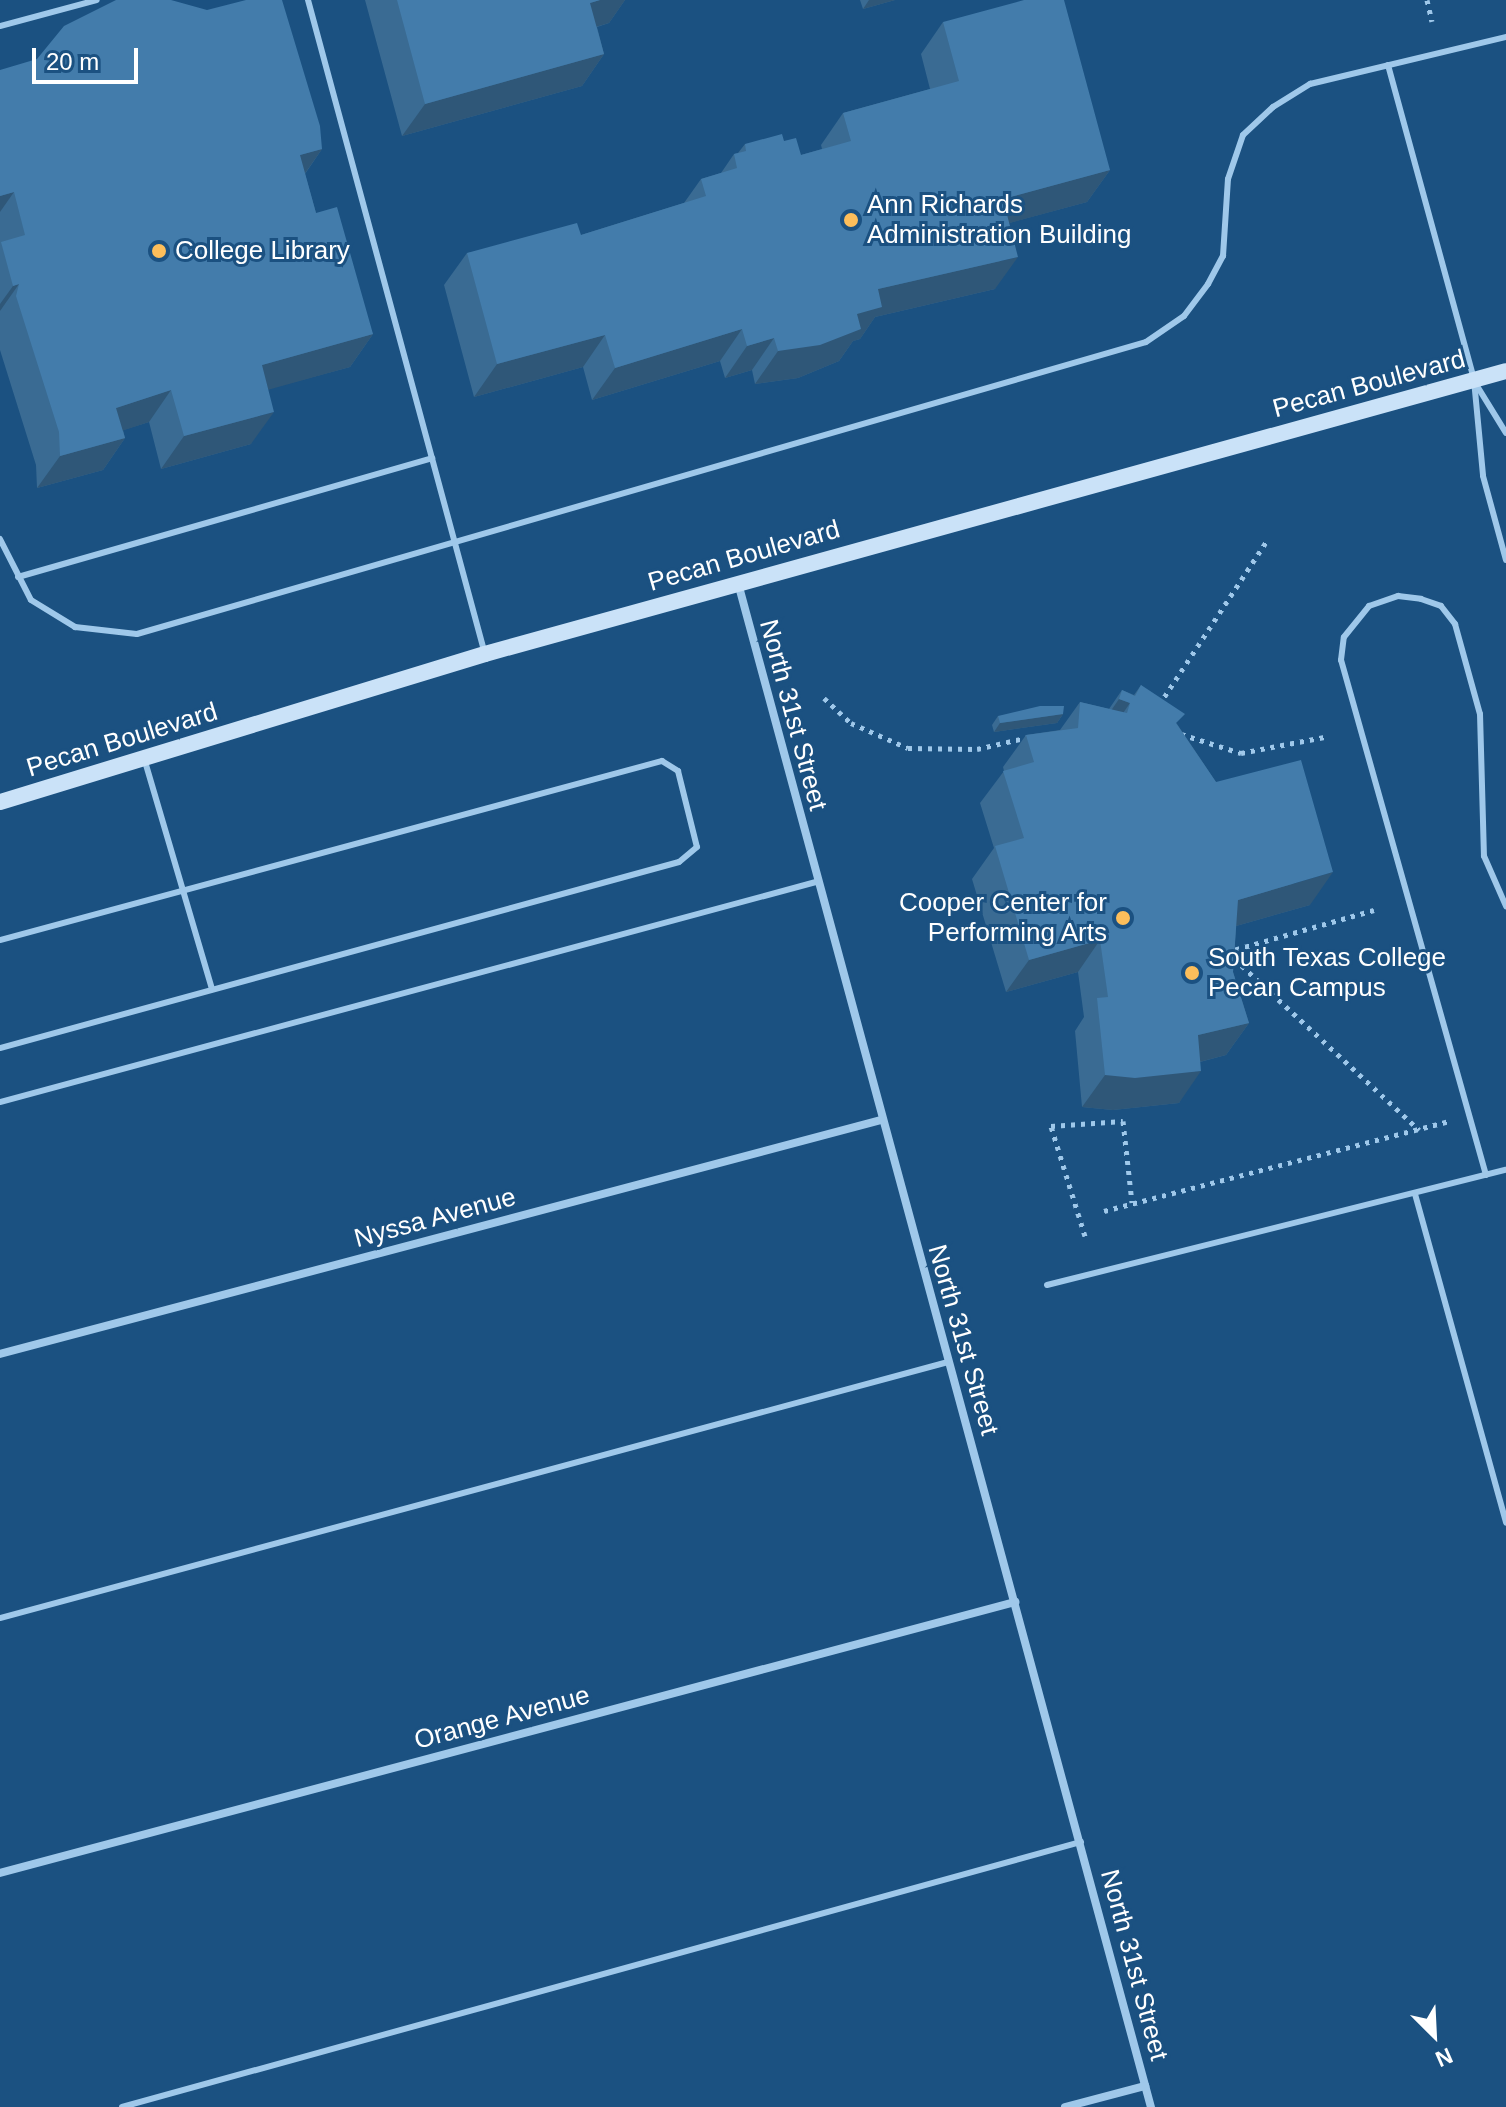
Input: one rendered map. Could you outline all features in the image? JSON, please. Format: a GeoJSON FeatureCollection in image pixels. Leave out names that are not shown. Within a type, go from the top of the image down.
{"type":"FeatureCollection","features":[{"type":"Feature","properties":{"kind":"main road","name":"Pecan Boulevard"},"geometry":{"type":"LineString","coordinates":[[0,802],[485,654],[1506,371]]}},
{"type":"Feature","properties":{"kind":"street","name":"North 31st Street"},"geometry":{"type":"LineString","coordinates":[[738,583],[816,882],[1151,2107]]}},
{"type":"Feature","properties":{"kind":"street","name":"Nyssa Avenue"},"geometry":{"type":"LineString","coordinates":[[0,1354],[881,1120]]}},
{"type":"Feature","properties":{"kind":"street","name":"Orange Avenue"},"geometry":{"type":"LineString","coordinates":[[0,1873],[1015,1602]]}},
{"type":"Feature","properties":{"kind":"street"},"geometry":{"type":"LineString","coordinates":[[1065,2107],[1145,2086]]}},
{"type":"Feature","properties":{"kind":"lane"},"geometry":{"type":"LineString","coordinates":[[0,26],[97,0]]}},
{"type":"Feature","properties":{"kind":"lane"},"geometry":{"type":"LineString","coordinates":[[308,0],[485,654]]}},
{"type":"Feature","properties":{"kind":"lane"},"geometry":{"type":"LineString","coordinates":[[0,539],[31,600],[75,627],[137,634],[1146,342],[1184,316],[1223,256],[1226,191],[1243,135],[1310,84],[1506,37]]}},
{"type":"Feature","properties":{"kind":"lane"},"geometry":{"type":"LineString","coordinates":[[1388,65],[1474,380],[1483,476],[1506,560]]}},
{"type":"Feature","properties":{"kind":"lane"},"geometry":{"type":"LineString","coordinates":[[1474,380],[1506,433]]}},
{"type":"Feature","properties":{"kind":"lane"},"geometry":{"type":"LineString","coordinates":[[18,577],[432,458]]}},
{"type":"Feature","properties":{"kind":"lane"},"geometry":{"type":"LineString","coordinates":[[1486,1175],[1341,660],[1344,637],[1369,606],[1398,596],[1421,599],[1441,606],[1455,624],[1480,714],[1484,856],[1506,906]]}},
{"type":"Feature","properties":{"kind":"lane"},"geometry":{"type":"LineString","coordinates":[[144,758],[212,989]]}},
{"type":"Feature","properties":{"kind":"lane"},"geometry":{"type":"LineString","coordinates":[[0,940],[662,761],[678,771],[697,847],[691,857],[0,1048]]}},
{"type":"Feature","properties":{"kind":"lane"},"geometry":{"type":"LineString","coordinates":[[0,1102],[816,882]]}},
{"type":"Feature","properties":{"kind":"lane"},"geometry":{"type":"LineString","coordinates":[[1047,1285],[1324,1210],[1415,1194],[1506,1170]]}},
{"type":"Feature","properties":{"kind":"lane"},"geometry":{"type":"LineString","coordinates":[[1415,1194],[1506,1523]]}},
{"type":"Feature","properties":{"kind":"lane"},"geometry":{"type":"LineString","coordinates":[[0,1618],[948,1362]]}},
{"type":"Feature","properties":{"kind":"lane"},"geometry":{"type":"LineString","coordinates":[[122,2107],[1081,1842]]}},
{"type":"Feature","properties":{"kind":"path"},"geometry":{"type":"LineString","coordinates":[[1427,0],[1432,21]]}},
{"type":"Feature","properties":{"kind":"path"},"geometry":{"type":"LineString","coordinates":[[1150,718],[1268,539]]}},
{"type":"Feature","properties":{"kind":"path"},"geometry":{"type":"LineString","coordinates":[[824,698],[851,723],[908,748],[977,749],[1044,736]]}},
{"type":"Feature","properties":{"kind":"path"},"geometry":{"type":"LineString","coordinates":[[1174,730],[1241,753],[1324,737]]}},
{"type":"Feature","properties":{"kind":"path"},"geometry":{"type":"LineString","coordinates":[[1374,910],[1227,952],[1419,1130]]}},
{"type":"Feature","properties":{"kind":"path"},"geometry":{"type":"LineString","coordinates":[[1104,1211],[1469,1115]]}},
{"type":"Feature","properties":{"kind":"path"},"geometry":{"type":"LineString","coordinates":[[1085,1236],[1051,1126],[1123,1121],[1132,1203]]}},
{"type":"Feature","properties":{"kind":"building","name":"College Library"},"geometry":{"type":"Polygon","coordinates":[[[116,0],[171,0],[207,10],[246,0],[282,0],[320,126],[322,149],[300,155],[316,213],[337,207],[373,334],[262,365],[274,412],[184,436],[171,390],[116,408],[125,438],[60,456],[59,432],[16,296],[19,284],[13,286],[1,242],[25,235],[14,192],[0,196],[0,70],[37,59],[64,26],[116,0]]]}},
{"type":"Feature","properties":{"kind":"building"},"geometry":{"type":"Polygon","coordinates":[[[397,0],[600,0],[590,3],[604,54],[425,104],[397,0]]]}},
{"type":"Feature","properties":{"kind":"building","name":"Ann Richards Administration Building"},"geometry":{"type":"Polygon","coordinates":[[[1024,0],[1064,0],[1110,170],[1003,199],[1018,257],[878,289],[882,307],[857,314],[861,329],[820,345],[778,351],[774,338],[747,346],[742,329],[615,368],[605,335],[497,364],[467,253],[577,223],[581,235],[706,196],[701,179],[737,168],[734,154],[746,151],[745,144],[782,134],[784,141],[796,138],[801,155],[851,141],[843,113],[959,81],[943,22],[1024,0]]]}},
{"type":"Feature","properties":{"kind":"building","name":"Cooper Center for Performing Arts"},"geometry":{"type":"Polygon","coordinates":[[[1141,685],[1185,714],[1176,723],[1216,782],[1301,760],[1333,872],[1238,900],[1233,972],[1249,1023],[1198,1035],[1201,1071],[1135,1078],[1105,1075],[1097,998],[1108,997],[1100,940],[1029,960],[995,846],[1024,838],[1003,771],[1034,762],[1026,735],[1078,728],[1080,702],[1127,713],[1130,703],[1119,699],[1122,690],[1135,696],[1141,685]]]}},
{"type":"Feature","properties":{"kind":"building"},"geometry":{"type":"Polygon","coordinates":[[[1040,706],[1064,706],[1063,714],[1000,723],[998,716],[1040,706]]]}},
{"type":"Feature","properties":{"kind":"place","name":"Ann Richards Administration Building"},"geometry":{"type":"Point","coordinates":[851,220]}},
{"type":"Feature","properties":{"kind":"place","name":"College Library"},"geometry":{"type":"Point","coordinates":[159,251]}},
{"type":"Feature","properties":{"kind":"place","name":"Cooper Center for Performing Arts"},"geometry":{"type":"Point","coordinates":[1123,918]}},
{"type":"Feature","properties":{"kind":"place","name":"South Texas College Pecan Campus"},"geometry":{"type":"Point","coordinates":[1192,973]}}]}
